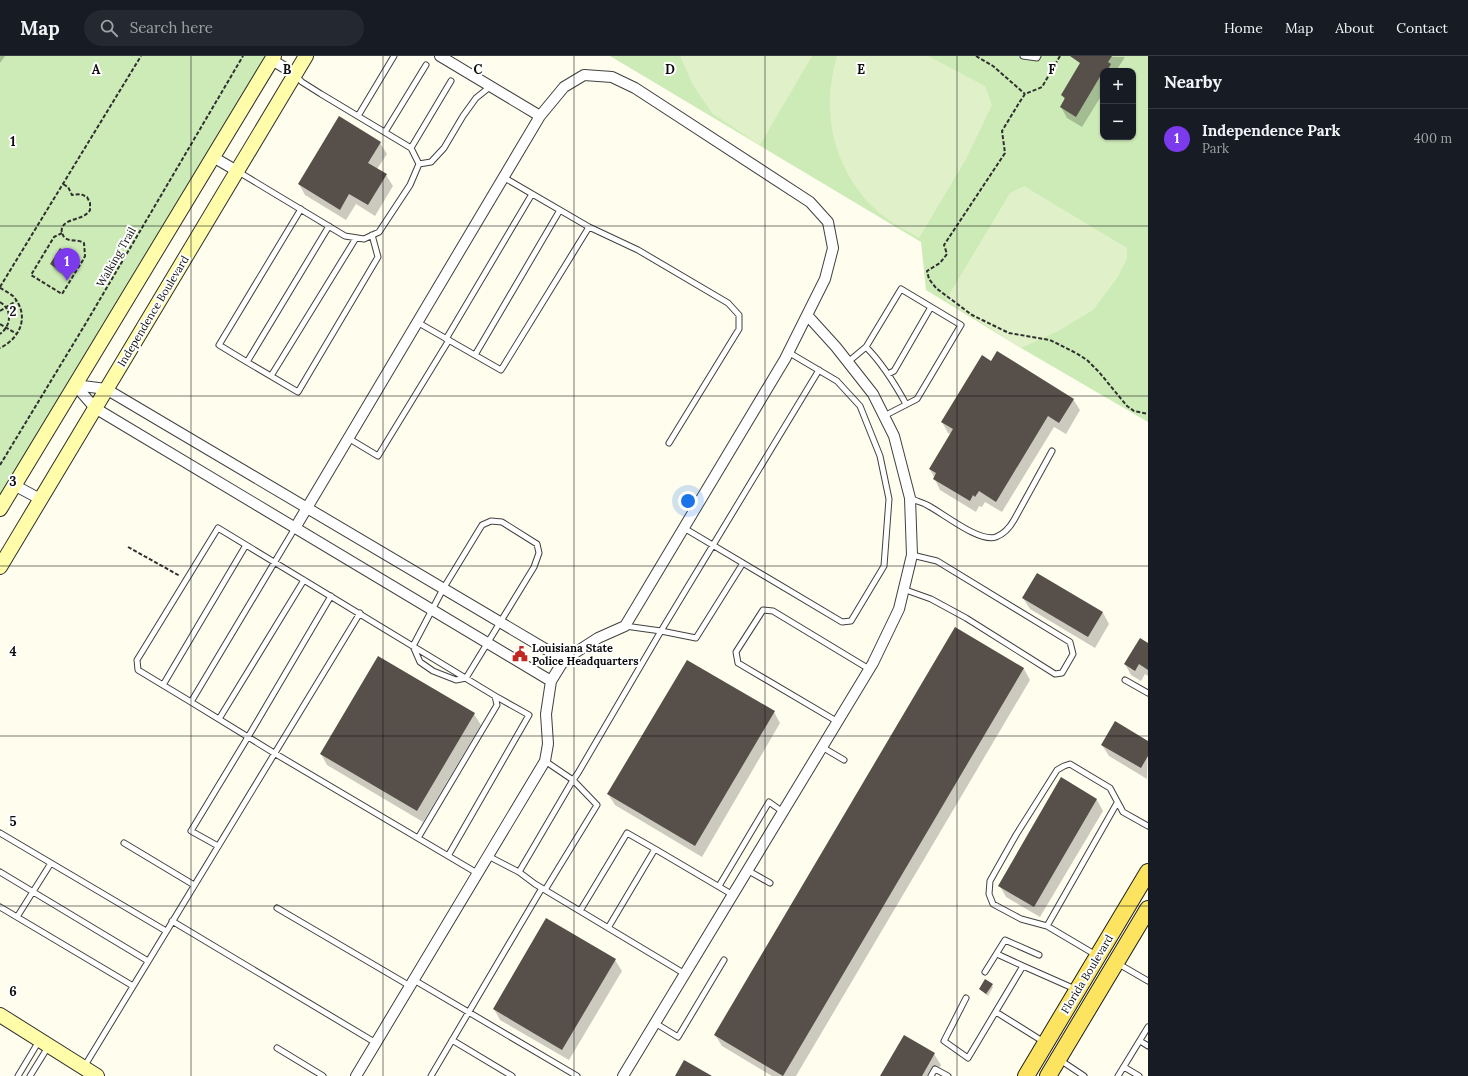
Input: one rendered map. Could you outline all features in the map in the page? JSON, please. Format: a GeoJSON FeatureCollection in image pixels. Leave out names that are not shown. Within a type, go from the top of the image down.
{"type":"FeatureCollection","features":[{"type":"Feature","properties":{"kind":"main road","name":"Independence Boulevard"},"geometry":{"type":"LineString","coordinates":[[0,567],[306,56]]}},
{"type":"Feature","properties":{"kind":"main road"},"geometry":{"type":"LineString","coordinates":[[0,509],[273,58]]}},
{"type":"Feature","properties":{"kind":"main road","name":"Florida Boulevard"},"geometry":{"type":"LineString","coordinates":[[1026,1076],[1148,872]]}},
{"type":"Feature","properties":{"kind":"main road","name":"Florida Boulevard"},"geometry":{"type":"LineString","coordinates":[[1048,1076],[1116,962],[1146,917]]}},
{"type":"Feature","properties":{"kind":"main road"},"geometry":{"type":"LineString","coordinates":[[1058,1059],[1058,1047],[1062,1035],[1087,990],[1088,972]]}},
{"type":"Feature","properties":{"kind":"main road"},"geometry":{"type":"LineString","coordinates":[[0,1016],[97,1076]]}},
{"type":"Feature","properties":{"kind":"street"},"geometry":{"type":"LineString","coordinates":[[440,56],[540,116]]}},
{"type":"Feature","properties":{"kind":"street"},"geometry":{"type":"LineString","coordinates":[[273,58],[295,74]]}},
{"type":"Feature","properties":{"kind":"street"},"geometry":{"type":"LineString","coordinates":[[295,528],[540,116],[564,87],[584,75],[612,77],[634,88],[810,202],[828,222],[832,248],[825,279],[788,352],[625,626],[598,638],[564,660],[550,681],[546,714],[548,744],[545,761],[356,1076]]}},
{"type":"Feature","properties":{"kind":"street"},"geometry":{"type":"LineString","coordinates":[[213,157],[236,171]]}},
{"type":"Feature","properties":{"kind":"street"},"geometry":{"type":"LineString","coordinates":[[623,1076],[838,722],[869,669],[899,609],[912,555],[910,498],[894,436],[873,394],[836,347],[807,315]]}},
{"type":"Feature","properties":{"kind":"street"},"geometry":{"type":"LineString","coordinates":[[75,385],[106,389],[564,660]]}},
{"type":"Feature","properties":{"kind":"street"},"geometry":{"type":"LineString","coordinates":[[75,385],[95,408],[550,681]]}},
{"type":"Feature","properties":{"kind":"street"},"geometry":{"type":"LineString","coordinates":[[14,485],[40,499]]}},
{"type":"Feature","properties":{"kind":"lane"},"geometry":{"type":"LineString","coordinates":[[358,116],[394,56]]}},
{"type":"Feature","properties":{"kind":"lane"},"geometry":{"type":"LineString","coordinates":[[1023,56],[1037,58],[1038,56]]}},
{"type":"Feature","properties":{"kind":"lane"},"geometry":{"type":"LineString","coordinates":[[385,132],[426,65]]}},
{"type":"Feature","properties":{"kind":"lane"},"geometry":{"type":"LineString","coordinates":[[236,171],[345,236],[364,239],[379,232],[410,185],[419,164],[411,148],[305,84],[295,74]]}},
{"type":"Feature","properties":{"kind":"lane"},"geometry":{"type":"LineString","coordinates":[[411,148],[451,81]]}},
{"type":"Feature","properties":{"kind":"lane"},"geometry":{"type":"LineString","coordinates":[[419,164],[431,162],[444,148],[463,116],[476,98],[491,86]]}},
{"type":"Feature","properties":{"kind":"lane"},"geometry":{"type":"LineString","coordinates":[[503,177],[589,227],[644,253],[728,303],[739,315],[739,329],[669,443]]}},
{"type":"Feature","properties":{"kind":"lane"},"geometry":{"type":"LineString","coordinates":[[348,438],[378,456],[532,194]]}},
{"type":"Feature","properties":{"kind":"lane"},"geometry":{"type":"LineString","coordinates":[[301,209],[219,345],[298,392],[378,257],[372,235]]}},
{"type":"Feature","properties":{"kind":"lane"},"geometry":{"type":"LineString","coordinates":[[475,355],[560,210]]}},
{"type":"Feature","properties":{"kind":"lane"},"geometry":{"type":"LineString","coordinates":[[247,362],[329,226]]}},
{"type":"Feature","properties":{"kind":"lane"},"geometry":{"type":"LineString","coordinates":[[417,322],[501,370],[589,227]]}},
{"type":"Feature","properties":{"kind":"lane"},"geometry":{"type":"LineString","coordinates":[[271,376],[356,238]]}},
{"type":"Feature","properties":{"kind":"lane"},"geometry":{"type":"LineString","coordinates":[[848,362],[866,347],[901,289],[961,325],[917,399],[884,416]]}},
{"type":"Feature","properties":{"kind":"lane"},"geometry":{"type":"LineString","coordinates":[[888,374],[894,371],[931,307]]}},
{"type":"Feature","properties":{"kind":"lane"},"geometry":{"type":"LineString","coordinates":[[866,347],[877,358],[906,404]]}},
{"type":"Feature","properties":{"kind":"lane"},"geometry":{"type":"LineString","coordinates":[[684,528],[842,622],[851,622],[884,566],[889,499],[880,456],[860,406],[837,381],[788,352]]}},
{"type":"Feature","properties":{"kind":"lane"},"geometry":{"type":"LineString","coordinates":[[519,872],[712,545],[819,370]]}},
{"type":"Feature","properties":{"kind":"lane"},"geometry":{"type":"LineString","coordinates":[[910,498],[928,505],[942,515],[972,532],[984,536],[996,537],[1007,530],[1014,520],[1052,451]]}},
{"type":"Feature","properties":{"kind":"lane"},"geometry":{"type":"LineString","coordinates":[[491,521],[502,522],[537,544],[539,553],[534,567],[466,678],[456,680],[433,671],[420,662],[413,646],[443,589],[482,526],[491,521]]}},
{"type":"Feature","properties":{"kind":"lane"},"geometry":{"type":"LineString","coordinates":[[448,856],[529,715],[495,696],[218,528],[137,660],[138,670],[274,753],[448,856],[477,873]]}},
{"type":"Feature","properties":{"kind":"lane"},"geometry":{"type":"LineString","coordinates":[[191,702],[295,528]]}},
{"type":"Feature","properties":{"kind":"lane"},"geometry":{"type":"LineString","coordinates":[[163,685],[246,545]]}},
{"type":"Feature","properties":{"kind":"lane"},"geometry":{"type":"LineString","coordinates":[[903,589],[931,598],[966,618],[1055,674],[1062,673],[1073,654],[1070,642],[937,561],[912,555]]}},
{"type":"Feature","properties":{"kind":"lane"},"geometry":{"type":"LineString","coordinates":[[625,626],[696,638],[743,563]]}},
{"type":"Feature","properties":{"kind":"lane"},"geometry":{"type":"LineString","coordinates":[[219,719],[304,580]]}},
{"type":"Feature","properties":{"kind":"lane"},"geometry":{"type":"LineString","coordinates":[[218,846],[191,831],[331,596]]}},
{"type":"Feature","properties":{"kind":"lane"},"geometry":{"type":"LineString","coordinates":[[838,722],[738,663],[736,652],[763,610],[773,611],[869,669]]}},
{"type":"Feature","properties":{"kind":"lane"},"geometry":{"type":"LineString","coordinates":[[83,1067],[360,613]]}},
{"type":"Feature","properties":{"kind":"lane"},"geometry":{"type":"LineString","coordinates":[[1125,680],[1148,693]]}},
{"type":"Feature","properties":{"kind":"lane"},"geometry":{"type":"LineString","coordinates":[[418,838],[497,704],[495,696]]}},
{"type":"Feature","properties":{"kind":"lane"},"geometry":{"type":"LineString","coordinates":[[822,747],[844,760]]}},
{"type":"Feature","properties":{"kind":"lane"},"geometry":{"type":"LineString","coordinates":[[431,1076],[544,889],[597,805],[573,780],[545,761]]}},
{"type":"Feature","properties":{"kind":"lane"},"geometry":{"type":"LineString","coordinates":[[1098,956],[1047,926],[1021,919],[993,904],[989,894],[990,881],[1016,835],[1057,770],[1064,766],[1070,764],[1110,788],[1123,812],[1148,826]]}},
{"type":"Feature","properties":{"kind":"lane"},"geometry":{"type":"LineString","coordinates":[[719,886],[769,802],[783,812]]}},
{"type":"Feature","properties":{"kind":"lane"},"geometry":{"type":"LineString","coordinates":[[1047,926],[1117,803]]}},
{"type":"Feature","properties":{"kind":"lane"},"geometry":{"type":"LineString","coordinates":[[0,833],[166,931]]}},
{"type":"Feature","properties":{"kind":"lane"},"geometry":{"type":"LineString","coordinates":[[580,911],[627,833],[733,894]]}},
{"type":"Feature","properties":{"kind":"lane"},"geometry":{"type":"LineString","coordinates":[[124,842],[194,885]]}},
{"type":"Feature","properties":{"kind":"lane"},"geometry":{"type":"LineString","coordinates":[[608,928],[655,849]]}},
{"type":"Feature","properties":{"kind":"lane"},"geometry":{"type":"LineString","coordinates":[[488,856],[519,872],[544,889],[685,974]]}},
{"type":"Feature","properties":{"kind":"lane"},"geometry":{"type":"LineString","coordinates":[[17,918],[50,863]]}},
{"type":"Feature","properties":{"kind":"lane"},"geometry":{"type":"LineString","coordinates":[[747,870],[770,883]]}},
{"type":"Feature","properties":{"kind":"lane"},"geometry":{"type":"LineString","coordinates":[[0,872],[148,961]]}},
{"type":"Feature","properties":{"kind":"lane"},"geometry":{"type":"LineString","coordinates":[[0,907],[133,986]]}},
{"type":"Feature","properties":{"kind":"lane"},"geometry":{"type":"LineString","coordinates":[[277,908],[412,983],[469,1012],[577,1076]]}},
{"type":"Feature","properties":{"kind":"lane"},"geometry":{"type":"LineString","coordinates":[[172,921],[376,1043]]}},
{"type":"Feature","properties":{"kind":"lane"},"geometry":{"type":"LineString","coordinates":[[985,972],[1005,940],[1039,955]]}},
{"type":"Feature","properties":{"kind":"lane"},"geometry":{"type":"LineString","coordinates":[[997,954],[1077,990]]}},
{"type":"Feature","properties":{"kind":"lane"},"geometry":{"type":"LineString","coordinates":[[655,1023],[678,1037],[724,960]]}},
{"type":"Feature","properties":{"kind":"lane"},"geometry":{"type":"LineString","coordinates":[[1116,962],[1148,981]]}},
{"type":"Feature","properties":{"kind":"lane"},"geometry":{"type":"LineString","coordinates":[[966,998],[944,1041],[968,1058],[1024,966]]}},
{"type":"Feature","properties":{"kind":"lane"},"geometry":{"type":"LineString","coordinates":[[996,1012],[1046,1043]]}},
{"type":"Feature","properties":{"kind":"lane"},"geometry":{"type":"LineString","coordinates":[[1118,1076],[1148,1027]]}},
{"type":"Feature","properties":{"kind":"lane"},"geometry":{"type":"LineString","coordinates":[[452,1040],[512,1076]]}},
{"type":"Feature","properties":{"kind":"lane"},"geometry":{"type":"LineString","coordinates":[[1140,1041],[1148,1046]]}},
{"type":"Feature","properties":{"kind":"lane"},"geometry":{"type":"LineString","coordinates":[[18,1076],[44,1043]]}},
{"type":"Feature","properties":{"kind":"lane"},"geometry":{"type":"LineString","coordinates":[[30,1076],[44,1043]]}},
{"type":"Feature","properties":{"kind":"lane"},"geometry":{"type":"LineString","coordinates":[[277,1048],[323,1076]]}},
{"type":"Feature","properties":{"kind":"lane"},"geometry":{"type":"LineString","coordinates":[[1058,1059],[1084,1076]]}},
{"type":"Feature","properties":{"kind":"lane"},"geometry":{"type":"LineString","coordinates":[[1124,1066],[1139,1076]]}},
{"type":"Feature","properties":{"kind":"lane"},"geometry":{"type":"LineString","coordinates":[[931,1076],[935,1069],[948,1076]]}},
{"type":"Feature","properties":{"kind":"path"},"geometry":{"type":"LineString","coordinates":[[0,348],[11,341],[17,334],[22,319],[20,309],[16,301],[11,294],[0,287],[141,56]]}},
{"type":"Feature","properties":{"kind":"path","name":"Walking Trail"},"geometry":{"type":"LineString","coordinates":[[0,465],[86,323],[243,56]]}},
{"type":"Feature","properties":{"kind":"path"},"geometry":{"type":"LineString","coordinates":[[976,56],[993,66],[1025,94]]}},
{"type":"Feature","properties":{"kind":"path"},"geometry":{"type":"LineString","coordinates":[[1060,56],[1042,87],[1025,94],[1002,130],[1005,153],[944,245],[947,254],[940,263],[927,271],[929,279],[936,288],[972,315],[1010,333],[1050,340],[1076,353],[1087,360],[1099,372],[1127,406],[1134,411],[1148,414]]}},
{"type":"Feature","properties":{"kind":"path"},"geometry":{"type":"LineString","coordinates":[[62,233],[54,237],[31,275],[62,294],[85,256],[84,243],[81,241],[69,240],[64,237],[62,233],[62,226],[68,221],[86,215],[90,210],[90,203],[86,196],[81,194],[72,195],[68,187],[63,184]]}},
{"type":"Feature","properties":{"kind":"path"},"geometry":{"type":"LineString","coordinates":[[0,311],[16,301]]}},
{"type":"Feature","properties":{"kind":"path"},"geometry":{"type":"LineString","coordinates":[[0,302],[6,308],[9,317],[6,328],[0,334]]}},
{"type":"Feature","properties":{"kind":"path"},"geometry":{"type":"LineString","coordinates":[[0,324],[17,334]]}},
{"type":"Feature","properties":{"kind":"path"},"geometry":{"type":"LineString","coordinates":[[128,546],[186,580]]}},
{"type":"Feature","properties":{"kind":"green space"},"geometry":{"type":"Polygon","coordinates":[[[0,56],[268,56],[0,507],[0,56]]]}},
{"type":"Feature","properties":{"kind":"green space"},"geometry":{"type":"Polygon","coordinates":[[[610,56],[1148,56],[1148,422],[1021,348],[926,290],[921,242],[610,56]]]}},
{"type":"Feature","properties":{"kind":"green space"},"geometry":{"type":"Polygon","coordinates":[[[680,56],[812,56],[760,145],[712,113],[693,85],[680,56]]]}},
{"type":"Feature","properties":{"kind":"green space"},"geometry":{"type":"Polygon","coordinates":[[[837,56],[928,56],[985,86],[992,105],[966,159],[919,238],[889,220],[873,207],[859,191],[848,174],[839,155],[831,117],[830,97],[832,76],[837,56]]]}},
{"type":"Feature","properties":{"kind":"green space"},"geometry":{"type":"Polygon","coordinates":[[[1024,186],[1127,248],[1127,259],[1117,278],[1093,310],[1058,331],[1021,348],[946,300],[1010,193],[1024,186]]]}},
{"type":"Feature","properties":{"kind":"building"},"geometry":{"type":"Polygon","coordinates":[[[1070,56],[1112,56],[1108,62],[1111,64],[1109,68],[1100,68],[1100,77],[1076,117],[1060,107],[1065,98],[1061,95],[1080,63],[1070,56]]]}},
{"type":"Feature","properties":{"kind":"building"},"geometry":{"type":"Polygon","coordinates":[[[339,116],[381,142],[368,163],[387,174],[368,205],[349,194],[340,210],[298,184],[339,116]]]}},
{"type":"Feature","properties":{"kind":"building"},"geometry":{"type":"Polygon","coordinates":[[[60,248],[75,258],[65,274],[50,264],[60,248]]]}},
{"type":"Feature","properties":{"kind":"building"},"geometry":{"type":"Polygon","coordinates":[[[997,351],[1074,399],[1059,423],[1048,416],[996,502],[979,491],[975,497],[973,495],[970,501],[933,479],[936,473],[929,469],[953,429],[941,422],[982,355],[991,361],[997,351]]]}},
{"type":"Feature","properties":{"kind":"building"},"geometry":{"type":"Polygon","coordinates":[[[1037,573],[1103,612],[1088,637],[1022,598],[1037,573]]]}},
{"type":"Feature","properties":{"kind":"building"},"geometry":{"type":"Polygon","coordinates":[[[955,627],[1024,668],[783,1076],[714,1035],[955,627]]]}},
{"type":"Feature","properties":{"kind":"building"},"geometry":{"type":"Polygon","coordinates":[[[1140,638],[1148,643],[1148,670],[1139,664],[1135,671],[1124,664],[1140,638]]]}},
{"type":"Feature","properties":{"kind":"building"},"geometry":{"type":"Polygon","coordinates":[[[378,656],[475,713],[417,811],[320,754],[378,656]]]}},
{"type":"Feature","properties":{"kind":"building"},"geometry":{"type":"Polygon","coordinates":[[[687,660],[775,711],[695,846],[607,794],[687,660]]]}},
{"type":"Feature","properties":{"kind":"building"},"geometry":{"type":"Polygon","coordinates":[[[1115,721],[1148,741],[1148,756],[1141,768],[1101,745],[1115,721]]]}},
{"type":"Feature","properties":{"kind":"building"},"geometry":{"type":"Polygon","coordinates":[[[1061,777],[1097,799],[1034,907],[998,886],[1061,777]]]}},
{"type":"Feature","properties":{"kind":"building"},"geometry":{"type":"Polygon","coordinates":[[[546,918],[616,959],[562,1050],[493,1009],[546,918]]]}},
{"type":"Feature","properties":{"kind":"building"},"geometry":{"type":"Polygon","coordinates":[[[985,979],[993,984],[986,994],[979,989],[985,979]]]}},
{"type":"Feature","properties":{"kind":"building"},"geometry":{"type":"Polygon","coordinates":[[[904,1035],[935,1053],[922,1076],[880,1076],[904,1035]]]}},
{"type":"Feature","properties":{"kind":"building"},"geometry":{"type":"Polygon","coordinates":[[[684,1060],[712,1076],[675,1076],[684,1060]]]}},
{"type":"Feature","properties":{"kind":"place","name":"Independence Park"},"geometry":{"type":"Point","coordinates":[67,281]}},
{"type":"Feature","properties":{"kind":"place","name":"Louisiana State Police Headquarters"},"geometry":{"type":"Point","coordinates":[520,654]}}]}
